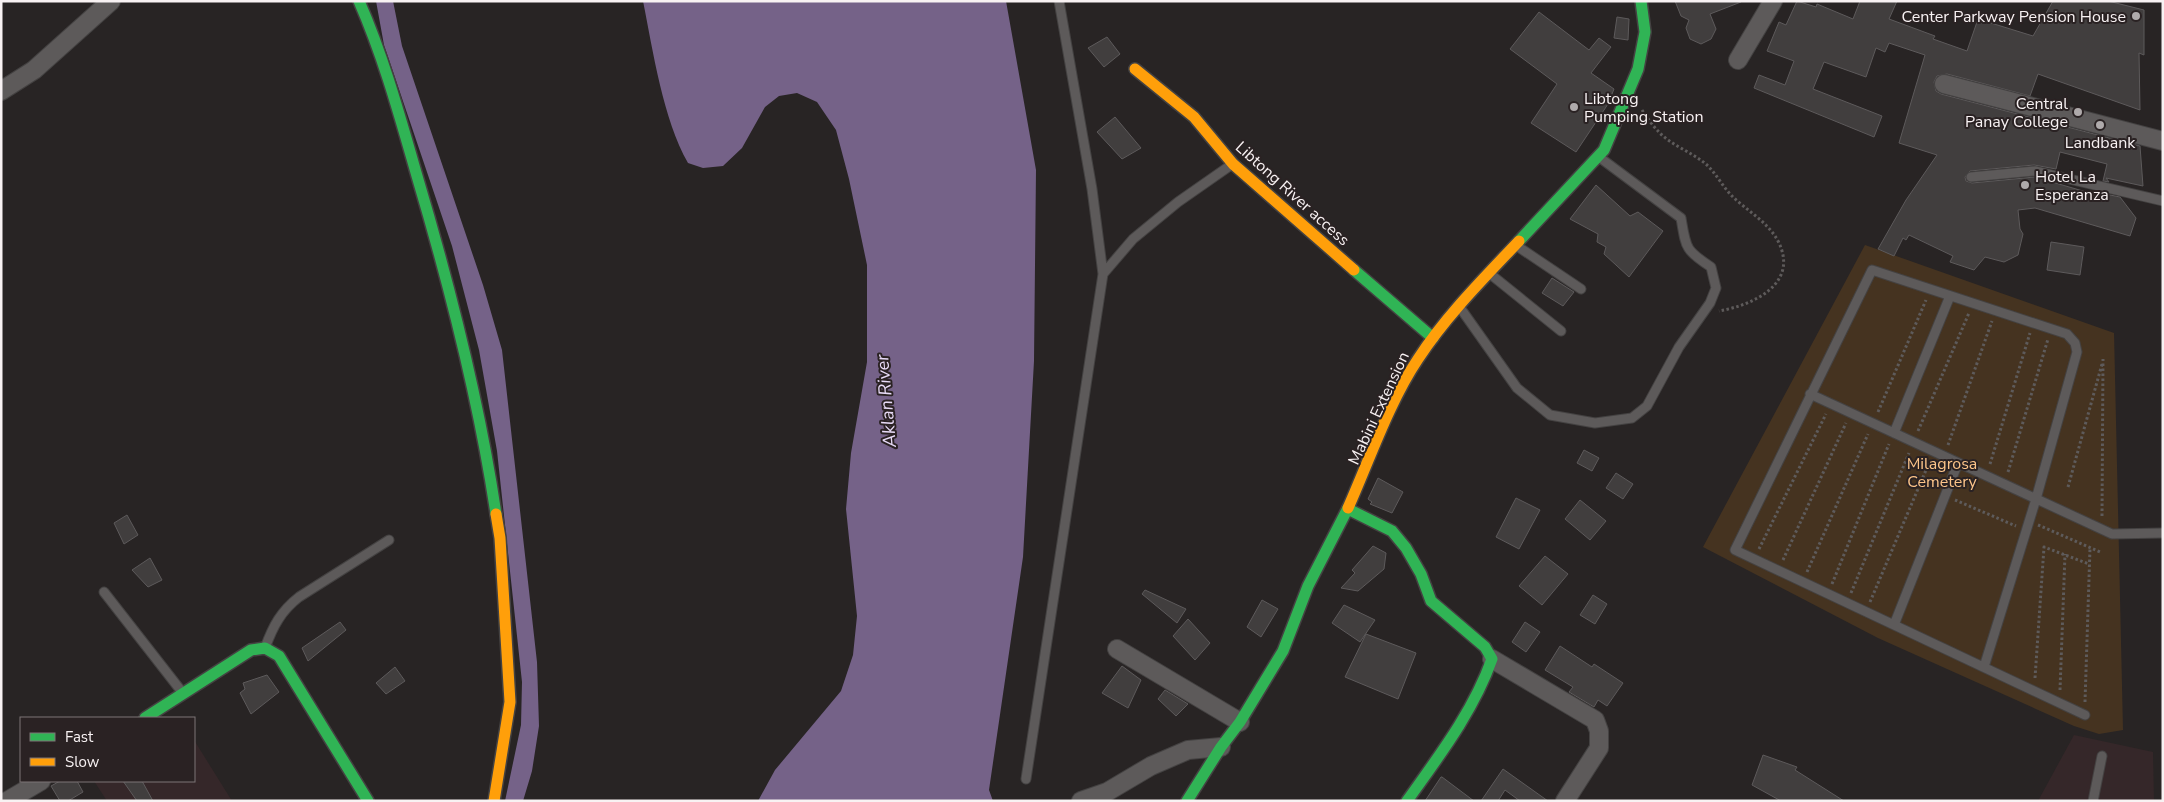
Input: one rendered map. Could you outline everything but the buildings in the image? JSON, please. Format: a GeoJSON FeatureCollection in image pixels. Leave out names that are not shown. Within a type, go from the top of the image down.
{"type":"FeatureCollection","features":[{"type":"Feature","properties":{"kind":"street"},"geometry":{"type":"LineString","coordinates":[[1,91],[34,70],[111,1]]}},
{"type":"Feature","properties":{"kind":"street"},"geometry":{"type":"LineString","coordinates":[[359,1],[379,47],[447,276],[488,459],[500,538],[510,702],[494,801]]}},
{"type":"Feature","properties":{"kind":"street","name":"Mabini Extension"},"geometry":{"type":"LineString","coordinates":[[1193,799],[1221,747],[1240,722],[1283,651],[1308,586],[1348,509],[1401,389],[1417,360],[1433,338],[1489,273],[1604,150],[1631,87],[1643,51],[1645,32],[1642,1]]}},
{"type":"Feature","properties":{"kind":"street"},"geometry":{"type":"LineString","coordinates":[[1738,60],[1773,1]]}},
{"type":"Feature","properties":{"kind":"street","name":"Libtong River access"},"geometry":{"type":"LineString","coordinates":[[1135,69],[1194,117],[1232,164],[1433,338]]}},
{"type":"Feature","properties":{"kind":"street"},"geometry":{"type":"LineString","coordinates":[[1944,84],[2163,141]]}},
{"type":"Feature","properties":{"kind":"street"},"geometry":{"type":"LineString","coordinates":[[1348,509],[1392,531],[1406,548],[1420,574],[1431,602],[1485,647],[1492,659],[1595,720],[1600,731],[1599,748],[1565,801]]}},
{"type":"Feature","properties":{"kind":"street"},"geometry":{"type":"LineString","coordinates":[[147,717],[184,695],[251,650],[265,648],[279,656],[368,801]]}},
{"type":"Feature","properties":{"kind":"street"},"geometry":{"type":"LineString","coordinates":[[1117,649],[1240,722]]}},
{"type":"Feature","properties":{"kind":"street"},"geometry":{"type":"LineString","coordinates":[[1407,801],[1476,697],[1487,675],[1492,659]]}},
{"type":"Feature","properties":{"kind":"street"},"geometry":{"type":"LineString","coordinates":[[1081,801],[1107,792],[1151,766],[1188,750],[1221,747]]}},
{"type":"Feature","properties":{"kind":"street"},"geometry":{"type":"LineString","coordinates":[[7,801],[38,782]]}},
{"type":"Feature","properties":{"kind":"lane"},"geometry":{"type":"LineString","coordinates":[[1026,779],[1103,274],[1092,189],[1058,1]]}},
{"type":"Feature","properties":{"kind":"lane"},"geometry":{"type":"LineString","coordinates":[[1460,306],[1517,388],[1550,415],[1594,423],[1632,418],[1647,406],[1678,347],[1704,311],[1716,288],[1711,267],[1691,254],[1685,239],[1681,218],[1598,156]]}},
{"type":"Feature","properties":{"kind":"lane"},"geometry":{"type":"LineString","coordinates":[[1103,274],[1133,239],[1178,202],[1232,164]]}},
{"type":"Feature","properties":{"kind":"lane"},"geometry":{"type":"LineString","coordinates":[[1971,177],[2035,172],[2163,201]]}},
{"type":"Feature","properties":{"kind":"lane"},"geometry":{"type":"LineString","coordinates":[[1515,245],[1582,289]]}},
{"type":"Feature","properties":{"kind":"lane"},"geometry":{"type":"LineString","coordinates":[[1984,667],[2036,499],[2077,352],[2076,343],[2067,334],[1872,270],[1735,550],[2085,715]]}},
{"type":"Feature","properties":{"kind":"lane"},"geometry":{"type":"LineString","coordinates":[[1489,273],[1561,331]]}},
{"type":"Feature","properties":{"kind":"lane"},"geometry":{"type":"LineString","coordinates":[[1894,433],[1950,296]]}},
{"type":"Feature","properties":{"kind":"lane"},"geometry":{"type":"LineString","coordinates":[[1810,394],[2112,534],[2163,533]]}},
{"type":"Feature","properties":{"kind":"lane"},"geometry":{"type":"LineString","coordinates":[[1894,625],[1958,463]]}},
{"type":"Feature","properties":{"kind":"lane"},"geometry":{"type":"LineString","coordinates":[[265,648],[272,627],[286,607],[299,596],[389,540]]}},
{"type":"Feature","properties":{"kind":"lane"},"geometry":{"type":"LineString","coordinates":[[104,592],[184,695]]}},
{"type":"Feature","properties":{"kind":"lane"},"geometry":{"type":"LineString","coordinates":[[2093,801],[2102,756]]}},
{"type":"Feature","properties":{"kind":"path"},"geometry":{"type":"LineString","coordinates":[[1631,87],[1641,108],[1659,133],[1708,166],[1730,194],[1765,224],[1778,241],[1784,262],[1779,279],[1767,294],[1744,306],[1719,311],[1704,311]]}},
{"type":"Feature","properties":{"kind":"path"},"geometry":{"type":"LineString","coordinates":[[1847,603],[1973,303]]}},
{"type":"Feature","properties":{"kind":"path"},"geometry":{"type":"LineString","coordinates":[[1944,456],[1996,311]]}},
{"type":"Feature","properties":{"kind":"path"},"geometry":{"type":"LineString","coordinates":[[1986,476],[2033,323]]}},
{"type":"Feature","properties":{"kind":"path"},"geometry":{"type":"LineString","coordinates":[[2004,484],[2051,329]]}},
{"type":"Feature","properties":{"kind":"path"},"geometry":{"type":"LineString","coordinates":[[2068,488],[2103,359],[2102,529]]}},
{"type":"Feature","properties":{"kind":"path"},"geometry":{"type":"LineString","coordinates":[[1754,559],[1831,404]]}},
{"type":"Feature","properties":{"kind":"path"},"geometry":{"type":"LineString","coordinates":[[1778,570],[1850,413]]}},
{"type":"Feature","properties":{"kind":"path"},"geometry":{"type":"LineString","coordinates":[[1828,593],[1894,433]]}},
{"type":"Feature","properties":{"kind":"path"},"geometry":{"type":"LineString","coordinates":[[1866,611],[1934,452]]}},
{"type":"Feature","properties":{"kind":"path"},"geometry":{"type":"LineString","coordinates":[[1946,495],[2100,552]]}},
{"type":"Feature","properties":{"kind":"path"},"geometry":{"type":"LineString","coordinates":[[2034,691],[2044,547],[2089,564]]}},
{"type":"Feature","properties":{"kind":"path"},"geometry":{"type":"LineString","coordinates":[[2085,715],[2090,548]]}},
{"type":"Feature","properties":{"kind":"path"},"geometry":{"type":"LineString","coordinates":[[2060,703],[2065,554]]}},
{"type":"Feature","properties":{"kind":"shaded area"},"geometry":{"type":"Polygon","coordinates":[[[2074,735],[2153,752],[2154,801],[2038,801],[2074,735]]]}},
{"type":"Feature","properties":{"kind":"shaded area"},"geometry":{"type":"Polygon","coordinates":[[[195,742],[232,801],[107,801],[95,782],[195,782],[195,742]]]}},
{"type":"Feature","properties":{"kind":"green space","name":"Milagrosa Cemetery"},"geometry":{"type":"Polygon","coordinates":[[[1865,245],[2114,333],[2123,730],[2099,734],[2074,726],[1878,638],[1703,547],[1865,245]]]}},
{"type":"Feature","properties":{"kind":"water"},"geometry":{"type":"Polygon","coordinates":[[[376,1],[393,1],[402,46],[483,285],[502,350],[537,662],[539,726],[532,771],[523,801],[505,801],[521,725],[522,682],[497,451],[479,350],[452,246],[384,45],[376,1]]]}},
{"type":"Feature","properties":{"kind":"water","name":"Aklan River"},"geometry":{"type":"Polygon","coordinates":[[[643,1],[1006,1],[1036,170],[1034,361],[1023,557],[989,790],[993,801],[758,801],[775,770],[841,691],[853,655],[857,616],[846,509],[851,453],[867,362],[867,265],[849,179],[836,130],[817,102],[797,93],[779,96],[765,107],[742,148],[723,166],[703,168],[688,163],[679,145],[665,106],[643,1]]]}},
{"type":"Feature","properties":{"kind":"traffic: fast"},"geometry":{"type":"LineString","coordinates":[[359,1],[391,88],[441,260],[472,386],[496,514]]}},
{"type":"Feature","properties":{"kind":"traffic: fast"},"geometry":{"type":"LineString","coordinates":[[1519,241],[1604,150],[1638,69],[1645,32],[1641,1]]}},
{"type":"Feature","properties":{"kind":"traffic: fast"},"geometry":{"type":"LineString","coordinates":[[1354,270],[1433,338]]}},
{"type":"Feature","properties":{"kind":"traffic: fast"},"geometry":{"type":"LineString","coordinates":[[1187,801],[1221,747],[1240,722],[1283,651],[1308,586],[1348,508]]}},
{"type":"Feature","properties":{"kind":"traffic: fast"},"geometry":{"type":"LineString","coordinates":[[1348,509],[1392,531],[1406,548],[1421,574],[1431,601],[1485,647],[1492,659],[1465,715],[1407,801]]}},
{"type":"Feature","properties":{"kind":"traffic: fast"},"geometry":{"type":"LineString","coordinates":[[147,717],[251,650],[265,648],[279,656],[368,801]]}},
{"type":"Feature","properties":{"kind":"traffic: slow"},"geometry":{"type":"LineString","coordinates":[[1135,69],[1194,117],[1233,164],[1354,270]]}},
{"type":"Feature","properties":{"kind":"traffic: slow"},"geometry":{"type":"LineString","coordinates":[[1348,508],[1389,413],[1418,359],[1453,313],[1519,241]]}},
{"type":"Feature","properties":{"kind":"traffic: slow"},"geometry":{"type":"LineString","coordinates":[[494,801],[510,702],[500,538],[496,514]]}},
{"type":"Feature","properties":{"kind":"place","name":"Center Parkway Pension House"},"geometry":{"type":"Point","coordinates":[2136,16]}},
{"type":"Feature","properties":{"kind":"place","name":"Libtong Pumping Station"},"geometry":{"type":"Point","coordinates":[1574,107]}},
{"type":"Feature","properties":{"kind":"place","name":"Central Panay College"},"geometry":{"type":"Point","coordinates":[2078,112]}},
{"type":"Feature","properties":{"kind":"place","name":"Landbank"},"geometry":{"type":"Point","coordinates":[2100,125]}},
{"type":"Feature","properties":{"kind":"place","name":"Hotel La Esperanza"},"geometry":{"type":"Point","coordinates":[2025,185]}}]}
